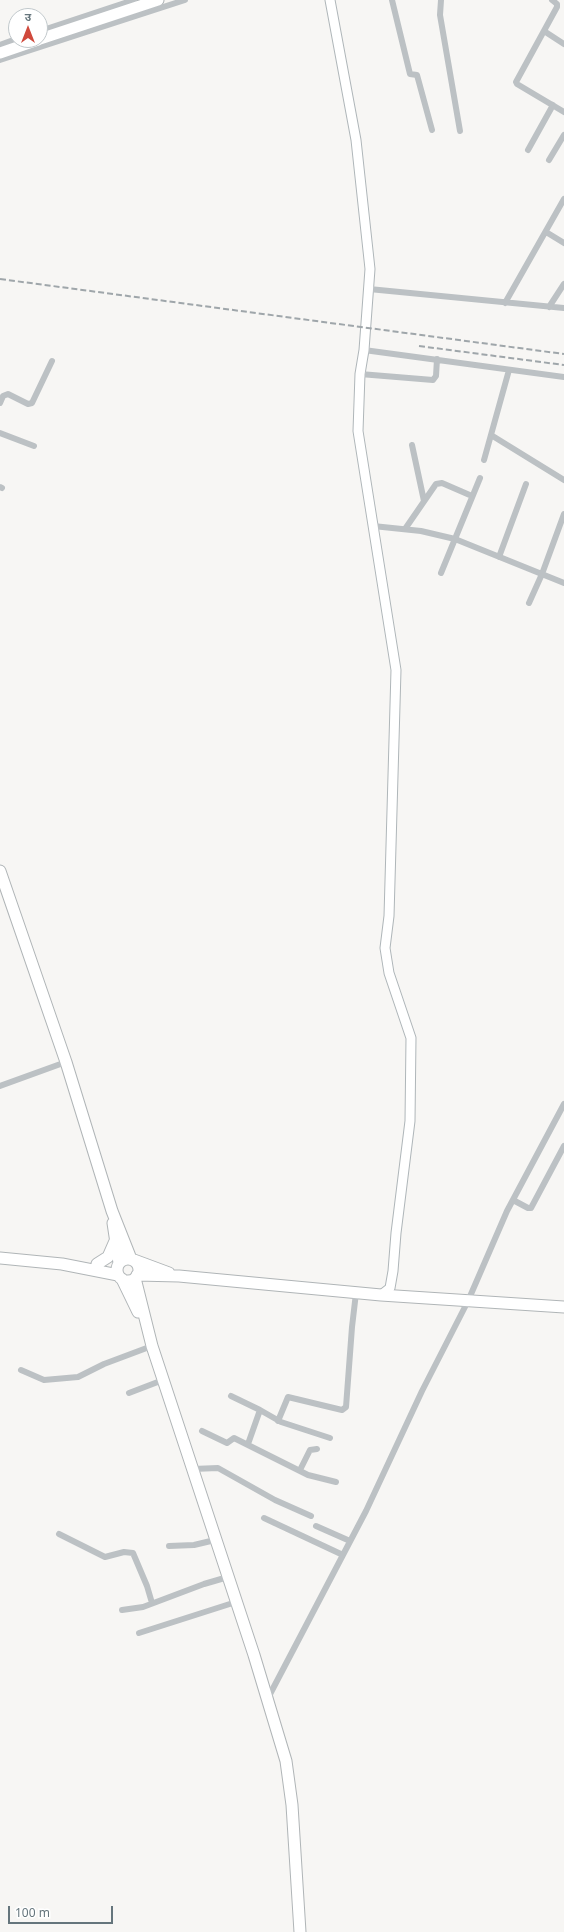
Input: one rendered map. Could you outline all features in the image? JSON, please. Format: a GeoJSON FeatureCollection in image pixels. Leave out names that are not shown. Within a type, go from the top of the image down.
{"type":"FeatureCollection","features":[{"type":"Feature","properties":{"kind":"highway"},"geometry":{"type":"LineString","coordinates":[[48,37],[158,0]]}},
{"type":"Feature","properties":{"kind":"highway"},"geometry":{"type":"LineString","coordinates":[[0,53],[15,48]]}},
{"type":"Feature","properties":{"kind":"highway"},"geometry":{"type":"LineString","coordinates":[[0,871],[2,885],[66,1062],[112,1211],[133,1260],[139,1267],[136,1277],[146,1328]]}},
{"type":"Feature","properties":{"kind":"highway"},"geometry":{"type":"LineString","coordinates":[[112,1211],[119,1270],[146,1328],[228,1577],[286,1761],[290,1790],[300,1932]]}},
{"type":"Feature","properties":{"kind":"highway"},"geometry":{"type":"LineString","coordinates":[[97,1264],[108,1257],[115,1241]]}},
{"type":"Feature","properties":{"kind":"highway"},"geometry":{"type":"LineString","coordinates":[[0,1258],[119,1270]]}},
{"type":"Feature","properties":{"kind":"highway"},"geometry":{"type":"LineString","coordinates":[[119,1270],[127,1258],[179,1276]]}},
{"type":"Feature","properties":{"kind":"highway"},"geometry":{"type":"LineString","coordinates":[[62,1264],[97,1264],[119,1270],[131,1280],[136,1277],[179,1276],[381,1296],[564,1307]]}},
{"type":"Feature","properties":{"kind":"street"},"geometry":{"type":"LineString","coordinates":[[48,28],[134,0]]}},
{"type":"Feature","properties":{"kind":"street"},"geometry":{"type":"LineString","coordinates":[[0,60],[186,0]]}},
{"type":"Feature","properties":{"kind":"street"},"geometry":{"type":"LineString","coordinates":[[330,0],[356,140],[370,269],[364,350],[360,374],[358,431],[396,670],[389,916],[386,948],[389,973],[411,1038],[410,1121],[396,1233],[393,1271],[390,1288],[381,1296]]}},
{"type":"Feature","properties":{"kind":"street"},"geometry":{"type":"LineString","coordinates":[[392,0],[410,74],[417,75],[432,130]]}},
{"type":"Feature","properties":{"kind":"street"},"geometry":{"type":"LineString","coordinates":[[441,0],[440,15],[460,131]]}},
{"type":"Feature","properties":{"kind":"street"},"geometry":{"type":"LineString","coordinates":[[552,0],[557,4],[557,7],[516,82],[564,112]]}},
{"type":"Feature","properties":{"kind":"street"},"geometry":{"type":"LineString","coordinates":[[544,31],[564,44]]}},
{"type":"Feature","properties":{"kind":"street"},"geometry":{"type":"LineString","coordinates":[[528,150],[553,105]]}},
{"type":"Feature","properties":{"kind":"street"},"geometry":{"type":"LineString","coordinates":[[549,160],[564,135]]}},
{"type":"Feature","properties":{"kind":"street"},"geometry":{"type":"LineString","coordinates":[[505,303],[564,199]]}},
{"type":"Feature","properties":{"kind":"street"},"geometry":{"type":"LineString","coordinates":[[546,232],[564,243]]}},
{"type":"Feature","properties":{"kind":"street"},"geometry":{"type":"LineString","coordinates":[[549,307],[564,284]]}},
{"type":"Feature","properties":{"kind":"street"},"geometry":{"type":"LineString","coordinates":[[369,289],[564,308]]}},
{"type":"Feature","properties":{"kind":"street"},"geometry":{"type":"LineString","coordinates":[[364,350],[564,377]]}},
{"type":"Feature","properties":{"kind":"street"},"geometry":{"type":"LineString","coordinates":[[360,374],[432,380],[436,376],[437,359]]}},
{"type":"Feature","properties":{"kind":"street"},"geometry":{"type":"LineString","coordinates":[[0,403],[4,396],[8,394],[28,404],[32,403],[52,361]]}},
{"type":"Feature","properties":{"kind":"street"},"geometry":{"type":"LineString","coordinates":[[484,460],[509,370]]}},
{"type":"Feature","properties":{"kind":"street"},"geometry":{"type":"LineString","coordinates":[[0,433],[34,446]]}},
{"type":"Feature","properties":{"kind":"street"},"geometry":{"type":"LineString","coordinates":[[491,435],[564,480]]}},
{"type":"Feature","properties":{"kind":"street"},"geometry":{"type":"LineString","coordinates":[[412,445],[424,501]]}},
{"type":"Feature","properties":{"kind":"street"},"geometry":{"type":"LineString","coordinates":[[440,573],[480,478]]}},
{"type":"Feature","properties":{"kind":"street"},"geometry":{"type":"LineString","coordinates":[[404,529],[438,483],[472,496]]}},
{"type":"Feature","properties":{"kind":"street"},"geometry":{"type":"LineString","coordinates":[[499,557],[526,484]]}},
{"type":"Feature","properties":{"kind":"street"},"geometry":{"type":"LineString","coordinates":[[529,603],[542,574],[564,514]]}},
{"type":"Feature","properties":{"kind":"street"},"geometry":{"type":"LineString","coordinates":[[373,526],[425,531],[455,539],[564,583]]}},
{"type":"Feature","properties":{"kind":"street"},"geometry":{"type":"LineString","coordinates":[[0,1086],[66,1062]]}},
{"type":"Feature","properties":{"kind":"street"},"geometry":{"type":"LineString","coordinates":[[267,1699],[350,1541],[468,1301],[513,1200],[564,1104]]}},
{"type":"Feature","properties":{"kind":"street"},"geometry":{"type":"LineString","coordinates":[[513,1200],[528,1208],[531,1208],[564,1146]]}},
{"type":"Feature","properties":{"kind":"street"},"geometry":{"type":"LineString","coordinates":[[393,1271],[397,1286],[403,1297]]}},
{"type":"Feature","properties":{"kind":"street"},"geometry":{"type":"LineString","coordinates":[[278,1421],[288,1397],[342,1410],[346,1408],[356,1293]]}},
{"type":"Feature","properties":{"kind":"street"},"geometry":{"type":"LineString","coordinates":[[20,1370],[44,1380],[78,1377],[104,1364],[152,1346]]}},
{"type":"Feature","properties":{"kind":"street"},"geometry":{"type":"LineString","coordinates":[[129,1393],[163,1380]]}},
{"type":"Feature","properties":{"kind":"street"},"geometry":{"type":"LineString","coordinates":[[231,1396],[260,1410],[278,1421],[330,1438]]}},
{"type":"Feature","properties":{"kind":"street"},"geometry":{"type":"LineString","coordinates":[[248,1444],[260,1410]]}},
{"type":"Feature","properties":{"kind":"street"},"geometry":{"type":"LineString","coordinates":[[202,1431],[226,1443],[233,1438],[312,1476],[336,1482]]}},
{"type":"Feature","properties":{"kind":"street"},"geometry":{"type":"LineString","coordinates":[[300,1470],[310,1450],[317,1449]]}},
{"type":"Feature","properties":{"kind":"street"},"geometry":{"type":"LineString","coordinates":[[193,1469],[218,1468],[275,1500],[311,1516]]}},
{"type":"Feature","properties":{"kind":"street"},"geometry":{"type":"LineString","coordinates":[[264,1518],[343,1555]]}},
{"type":"Feature","properties":{"kind":"street"},"geometry":{"type":"LineString","coordinates":[[316,1526],[350,1541]]}},
{"type":"Feature","properties":{"kind":"street"},"geometry":{"type":"LineString","coordinates":[[59,1534],[105,1557],[124,1552],[133,1552],[147,1586],[152,1604]]}},
{"type":"Feature","properties":{"kind":"street"},"geometry":{"type":"LineString","coordinates":[[169,1546],[194,1545],[215,1540]]}},
{"type":"Feature","properties":{"kind":"street"},"geometry":{"type":"LineString","coordinates":[[122,1610],[152,1604],[204,1584],[228,1577]]}},
{"type":"Feature","properties":{"kind":"street"},"geometry":{"type":"LineString","coordinates":[[139,1633],[236,1602]]}},
{"type":"Feature","properties":{"kind":"railway"},"geometry":{"type":"LineString","coordinates":[[0,279],[564,354]]}},
{"type":"Feature","properties":{"kind":"railway"},"geometry":{"type":"LineString","coordinates":[[419,346],[564,365]]}}]}
